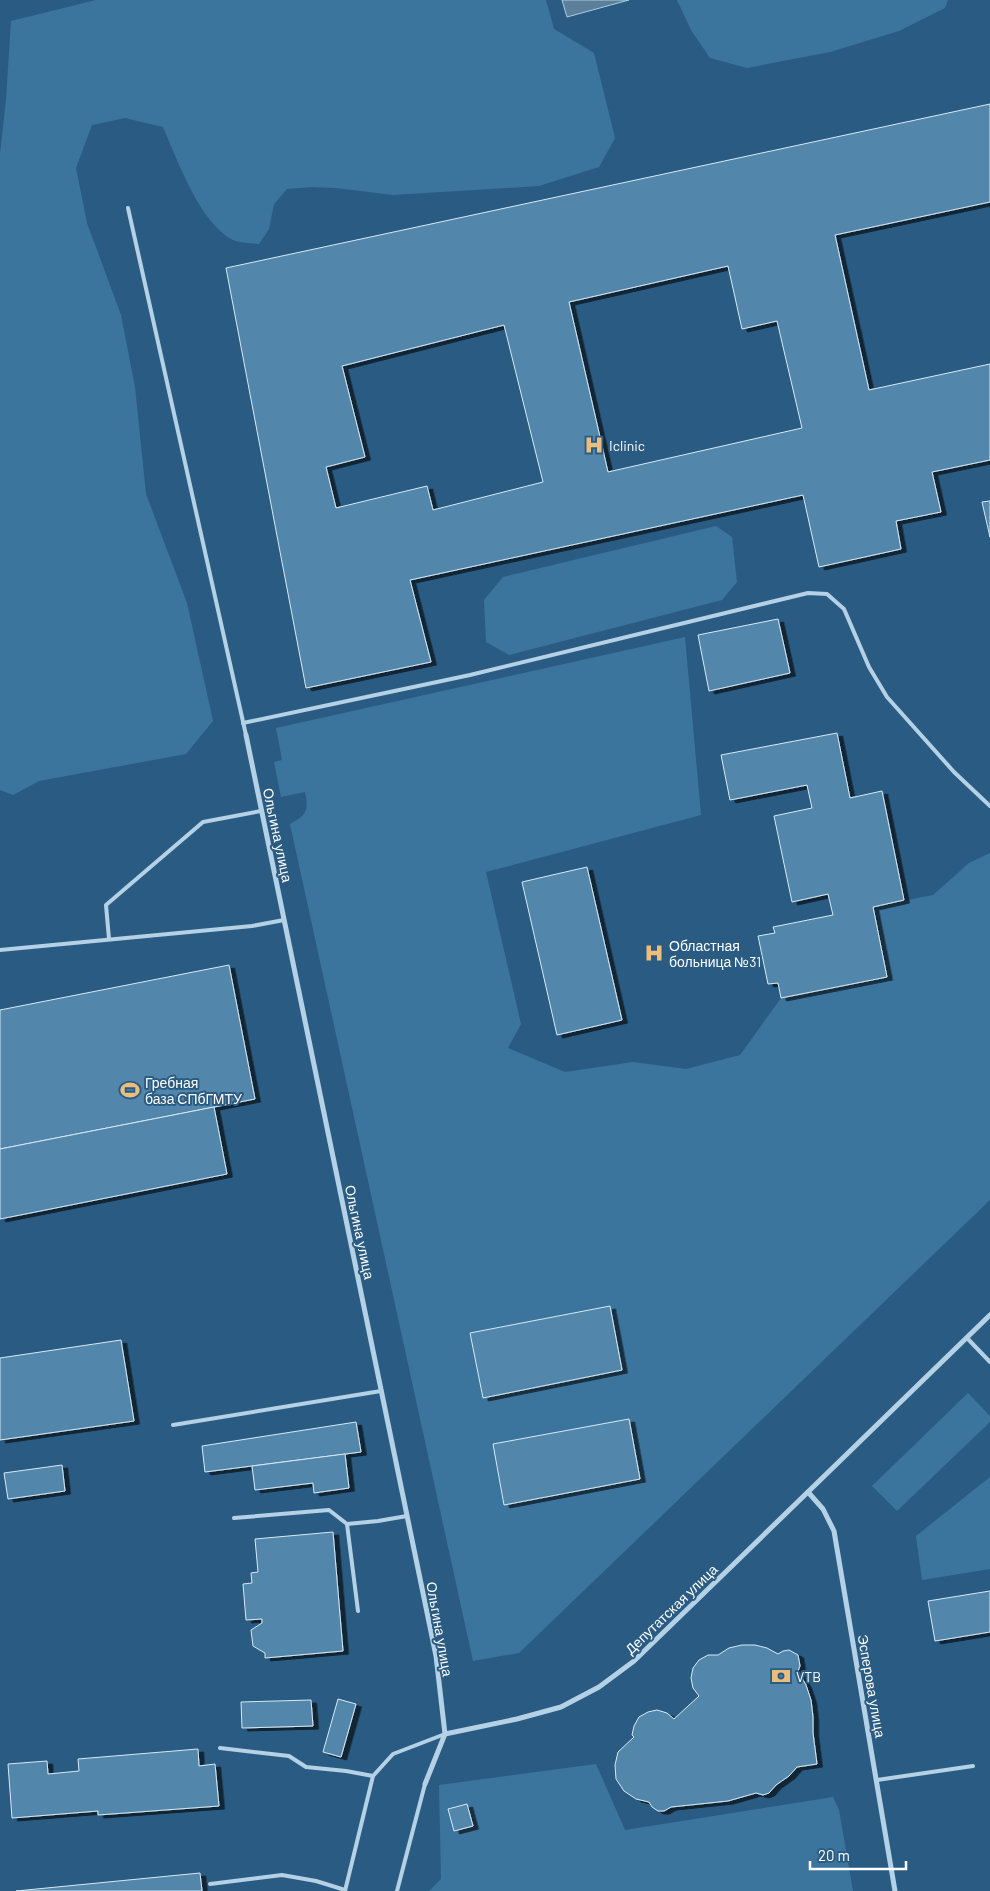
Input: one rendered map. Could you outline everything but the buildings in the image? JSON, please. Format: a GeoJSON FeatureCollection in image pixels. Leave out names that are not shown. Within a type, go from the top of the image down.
{"type":"FeatureCollection","features":[{"type":"Feature","properties":{"kind":"street","name":"Ольгина улица"},"geometry":{"type":"LineString","coordinates":[[246,735],[436,1656],[445,1734]]}},
{"type":"Feature","properties":{"kind":"street","name":"Депутатская улица"},"geometry":{"type":"LineString","coordinates":[[445,1734],[561,1706],[599,1687],[634,1661],[990,1316]]}},
{"type":"Feature","properties":{"kind":"street","name":"Эсперова улица"},"geometry":{"type":"LineString","coordinates":[[808,1492],[823,1509],[834,1531],[896,1891]]}},
{"type":"Feature","properties":{"kind":"street"},"geometry":{"type":"LineString","coordinates":[[425,1784],[445,1734]]}},
{"type":"Feature","properties":{"kind":"lane"},"geometry":{"type":"LineString","coordinates":[[128,208],[246,735]]}},
{"type":"Feature","properties":{"kind":"lane"},"geometry":{"type":"LineString","coordinates":[[243,723],[470,675],[808,593],[827,594],[844,608],[869,667],[887,697],[954,772],[990,806]]}},
{"type":"Feature","properties":{"kind":"lane"},"geometry":{"type":"LineString","coordinates":[[109,939],[106,905],[203,822],[261,811]]}},
{"type":"Feature","properties":{"kind":"lane"},"geometry":{"type":"LineString","coordinates":[[0,950],[252,926],[284,920]]}},
{"type":"Feature","properties":{"kind":"lane"},"geometry":{"type":"LineString","coordinates":[[967,1338],[990,1362]]}},
{"type":"Feature","properties":{"kind":"lane"},"geometry":{"type":"LineString","coordinates":[[173,1425],[381,1391]]}},
{"type":"Feature","properties":{"kind":"lane"},"geometry":{"type":"LineString","coordinates":[[234,1518],[329,1510],[347,1524],[358,1611]]}},
{"type":"Feature","properties":{"kind":"lane"},"geometry":{"type":"LineString","coordinates":[[347,1524],[407,1516]]}},
{"type":"Feature","properties":{"kind":"lane"},"geometry":{"type":"LineString","coordinates":[[210,1884],[282,1875],[316,1881],[345,1890],[373,1776],[393,1754],[445,1734]]}},
{"type":"Feature","properties":{"kind":"lane"},"geometry":{"type":"LineString","coordinates":[[220,1748],[289,1756],[306,1766],[373,1776]]}},
{"type":"Feature","properties":{"kind":"lane"},"geometry":{"type":"LineString","coordinates":[[877,1780],[973,1766]]}},
{"type":"Feature","properties":{"kind":"lane"},"geometry":{"type":"LineString","coordinates":[[398,1891],[425,1784]]}},
{"type":"Feature","properties":{"kind":"shaded area"},"geometry":{"type":"Polygon","coordinates":[[[96,0],[546,0],[554,29],[594,53],[615,138],[599,167],[539,186],[393,195],[336,188],[287,189],[274,204],[269,229],[259,244],[233,240],[221,232],[210,220],[191,189],[163,127],[125,118],[92,125],[76,168],[87,223],[121,315],[135,387],[146,494],[187,603],[213,721],[186,754],[39,781],[13,795],[0,790],[0,154],[6,100],[11,21],[96,0]]]}},
{"type":"Feature","properties":{"kind":"shaded area"},"geometry":{"type":"Polygon","coordinates":[[[562,0],[629,0],[567,17],[562,0]]]}},
{"type":"Feature","properties":{"kind":"shaded area"},"geometry":{"type":"Polygon","coordinates":[[[677,0],[948,0],[945,8],[899,31],[830,52],[747,68],[710,58],[691,30],[677,0]]]}},
{"type":"Feature","properties":{"kind":"shaded area"},"geometry":{"type":"Polygon","coordinates":[[[716,526],[732,537],[737,582],[722,600],[509,655],[486,642],[484,600],[503,577],[716,526]]]}},
{"type":"Feature","properties":{"kind":"shaded area"},"geometry":{"type":"Polygon","coordinates":[[[685,637],[701,815],[486,872],[521,1024],[508,1048],[565,1072],[633,1062],[686,1069],[740,1055],[781,998],[887,977],[873,907],[933,895],[969,863],[990,853],[990,1200],[519,1653],[473,1661],[290,824],[300,818],[305,811],[307,803],[305,792],[281,797],[274,762],[282,760],[276,728],[685,637]]]}},
{"type":"Feature","properties":{"kind":"shaded area"},"geometry":{"type":"Polygon","coordinates":[[[968,1393],[990,1416],[990,1422],[897,1511],[872,1486],[968,1393]]]}},
{"type":"Feature","properties":{"kind":"shaded area"},"geometry":{"type":"Polygon","coordinates":[[[990,1477],[990,1569],[922,1580],[916,1536],[990,1477]]]}},
{"type":"Feature","properties":{"kind":"shaded area"},"geometry":{"type":"Polygon","coordinates":[[[596,1764],[625,1830],[833,1797],[839,1810],[853,1891],[429,1891],[441,1879],[439,1785],[596,1764]]]}},
{"type":"Feature","properties":{"kind":"place","name":"Iclinic"},"geometry":{"type":"Point","coordinates":[594,445]}},
{"type":"Feature","properties":{"kind":"place","name":"Областная больница №31"},"geometry":{"type":"Point","coordinates":[654,953]}},
{"type":"Feature","properties":{"kind":"place","name":"Гребная база СПбГМТУ"},"geometry":{"type":"Point","coordinates":[130,1090]}},
{"type":"Feature","properties":{"kind":"place","name":"VTB"},"geometry":{"type":"Point","coordinates":[781,1676]}}]}
